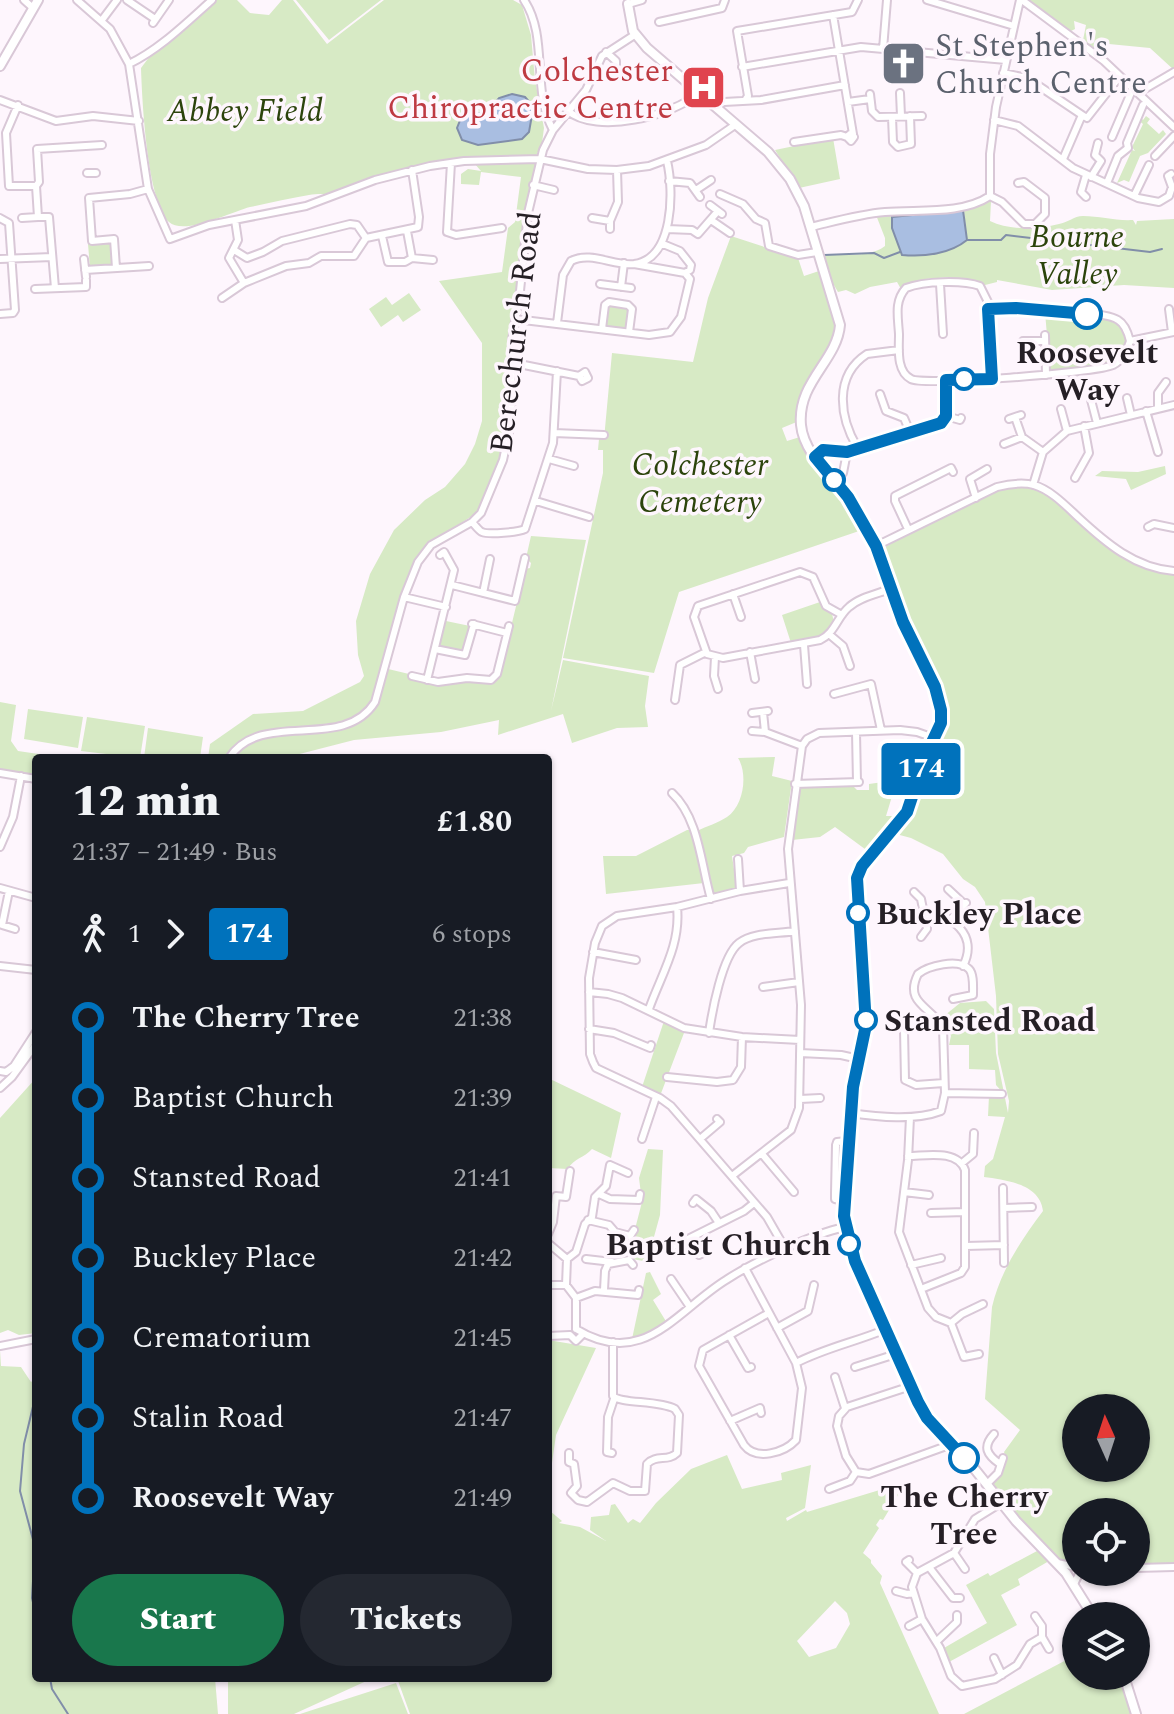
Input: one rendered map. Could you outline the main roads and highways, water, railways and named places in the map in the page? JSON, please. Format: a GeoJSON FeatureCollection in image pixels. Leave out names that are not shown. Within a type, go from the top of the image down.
{"type":"FeatureCollection","features":[{"type":"Feature","properties":{"kind":"main road"},"geometry":{"type":"LineString","coordinates":[[627,2],[636,34],[652,52],[768,152],[799,193],[840,325],[836,340],[807,388],[801,429],[815,457],[855,508],[876,546],[890,589],[938,699],[941,723],[926,755],[907,812],[862,866],[857,878],[866,1025],[847,1141],[845,1227],[855,1261],[884,1330],[927,1418],[1031,1538],[1057,1563],[1085,1602]]}},
{"type":"Feature","properties":{"kind":"main road"},"geometry":{"type":"LineString","coordinates":[[1,61],[36,4]]}},
{"type":"Feature","properties":{"kind":"main road"},"geometry":{"type":"LineString","coordinates":[[1128,1690],[1136,1714]]}},
{"type":"Feature","properties":{"kind":"water"},"geometry":{"type":"Polygon","coordinates":[[[512,94],[525,97],[531,104],[529,132],[522,139],[478,145],[462,140],[457,128],[461,118],[488,111],[499,98],[512,94]]]}},
{"type":"Feature","properties":{"kind":"water"},"geometry":{"type":"Polygon","coordinates":[[[963,210],[967,240],[953,249],[936,254],[902,255],[892,228],[892,217],[963,210]]]}},
{"type":"Feature","properties":{"kind":"waterway"},"geometry":{"type":"LineString","coordinates":[[967,240],[1001,240],[1006,235],[1150,252],[1162,249]]}},
{"type":"Feature","properties":{"kind":"waterway"},"geometry":{"type":"LineString","coordinates":[[824,255],[874,253],[884,258],[900,252]]}},
{"type":"Feature","properties":{"kind":"waterway"},"geometry":{"type":"LineString","coordinates":[[32,1411],[24,1444],[20,1491],[32,1536]]}},
{"type":"Feature","properties":{"kind":"waterway"},"geometry":{"type":"LineString","coordinates":[[51,1682],[68,1714]]}},
{"type":"Feature","properties":{"kind":"place","name":"St Stephen's Church Centre"},"geometry":{"type":"Point","coordinates":[904,63]}},
{"type":"Feature","properties":{"kind":"place","name":"Colchester Chiropractic Centre"},"geometry":{"type":"Point","coordinates":[704,88]}},
{"type":"Feature","properties":{"kind":"place","name":"Roosevelt Way"},"geometry":{"type":"Point","coordinates":[1087,314]}},
{"type":"Feature","properties":{"kind":"place","name":"Buckley Place"},"geometry":{"type":"Point","coordinates":[858,913]}},
{"type":"Feature","properties":{"kind":"place","name":"Stansted Road"},"geometry":{"type":"Point","coordinates":[866,1020]}},
{"type":"Feature","properties":{"kind":"place","name":"Baptist Church"},"geometry":{"type":"Point","coordinates":[849,1244]}},
{"type":"Feature","properties":{"kind":"place","name":"The Cherry Tree"},"geometry":{"type":"Point","coordinates":[964,1458]}},
{"type":"Feature","properties":{"kind":"park label","name":"Abbey Field"},"geometry":{"type":"Point","coordinates":[245,110]}},
{"type":"Feature","properties":{"kind":"park label","name":"Bourne Valley"},"geometry":{"type":"Point","coordinates":[1077,254]}},
{"type":"Feature","properties":{"kind":"park label","name":"Colchester Cemetery"},"geometry":{"type":"Point","coordinates":[700,482]}}]}
